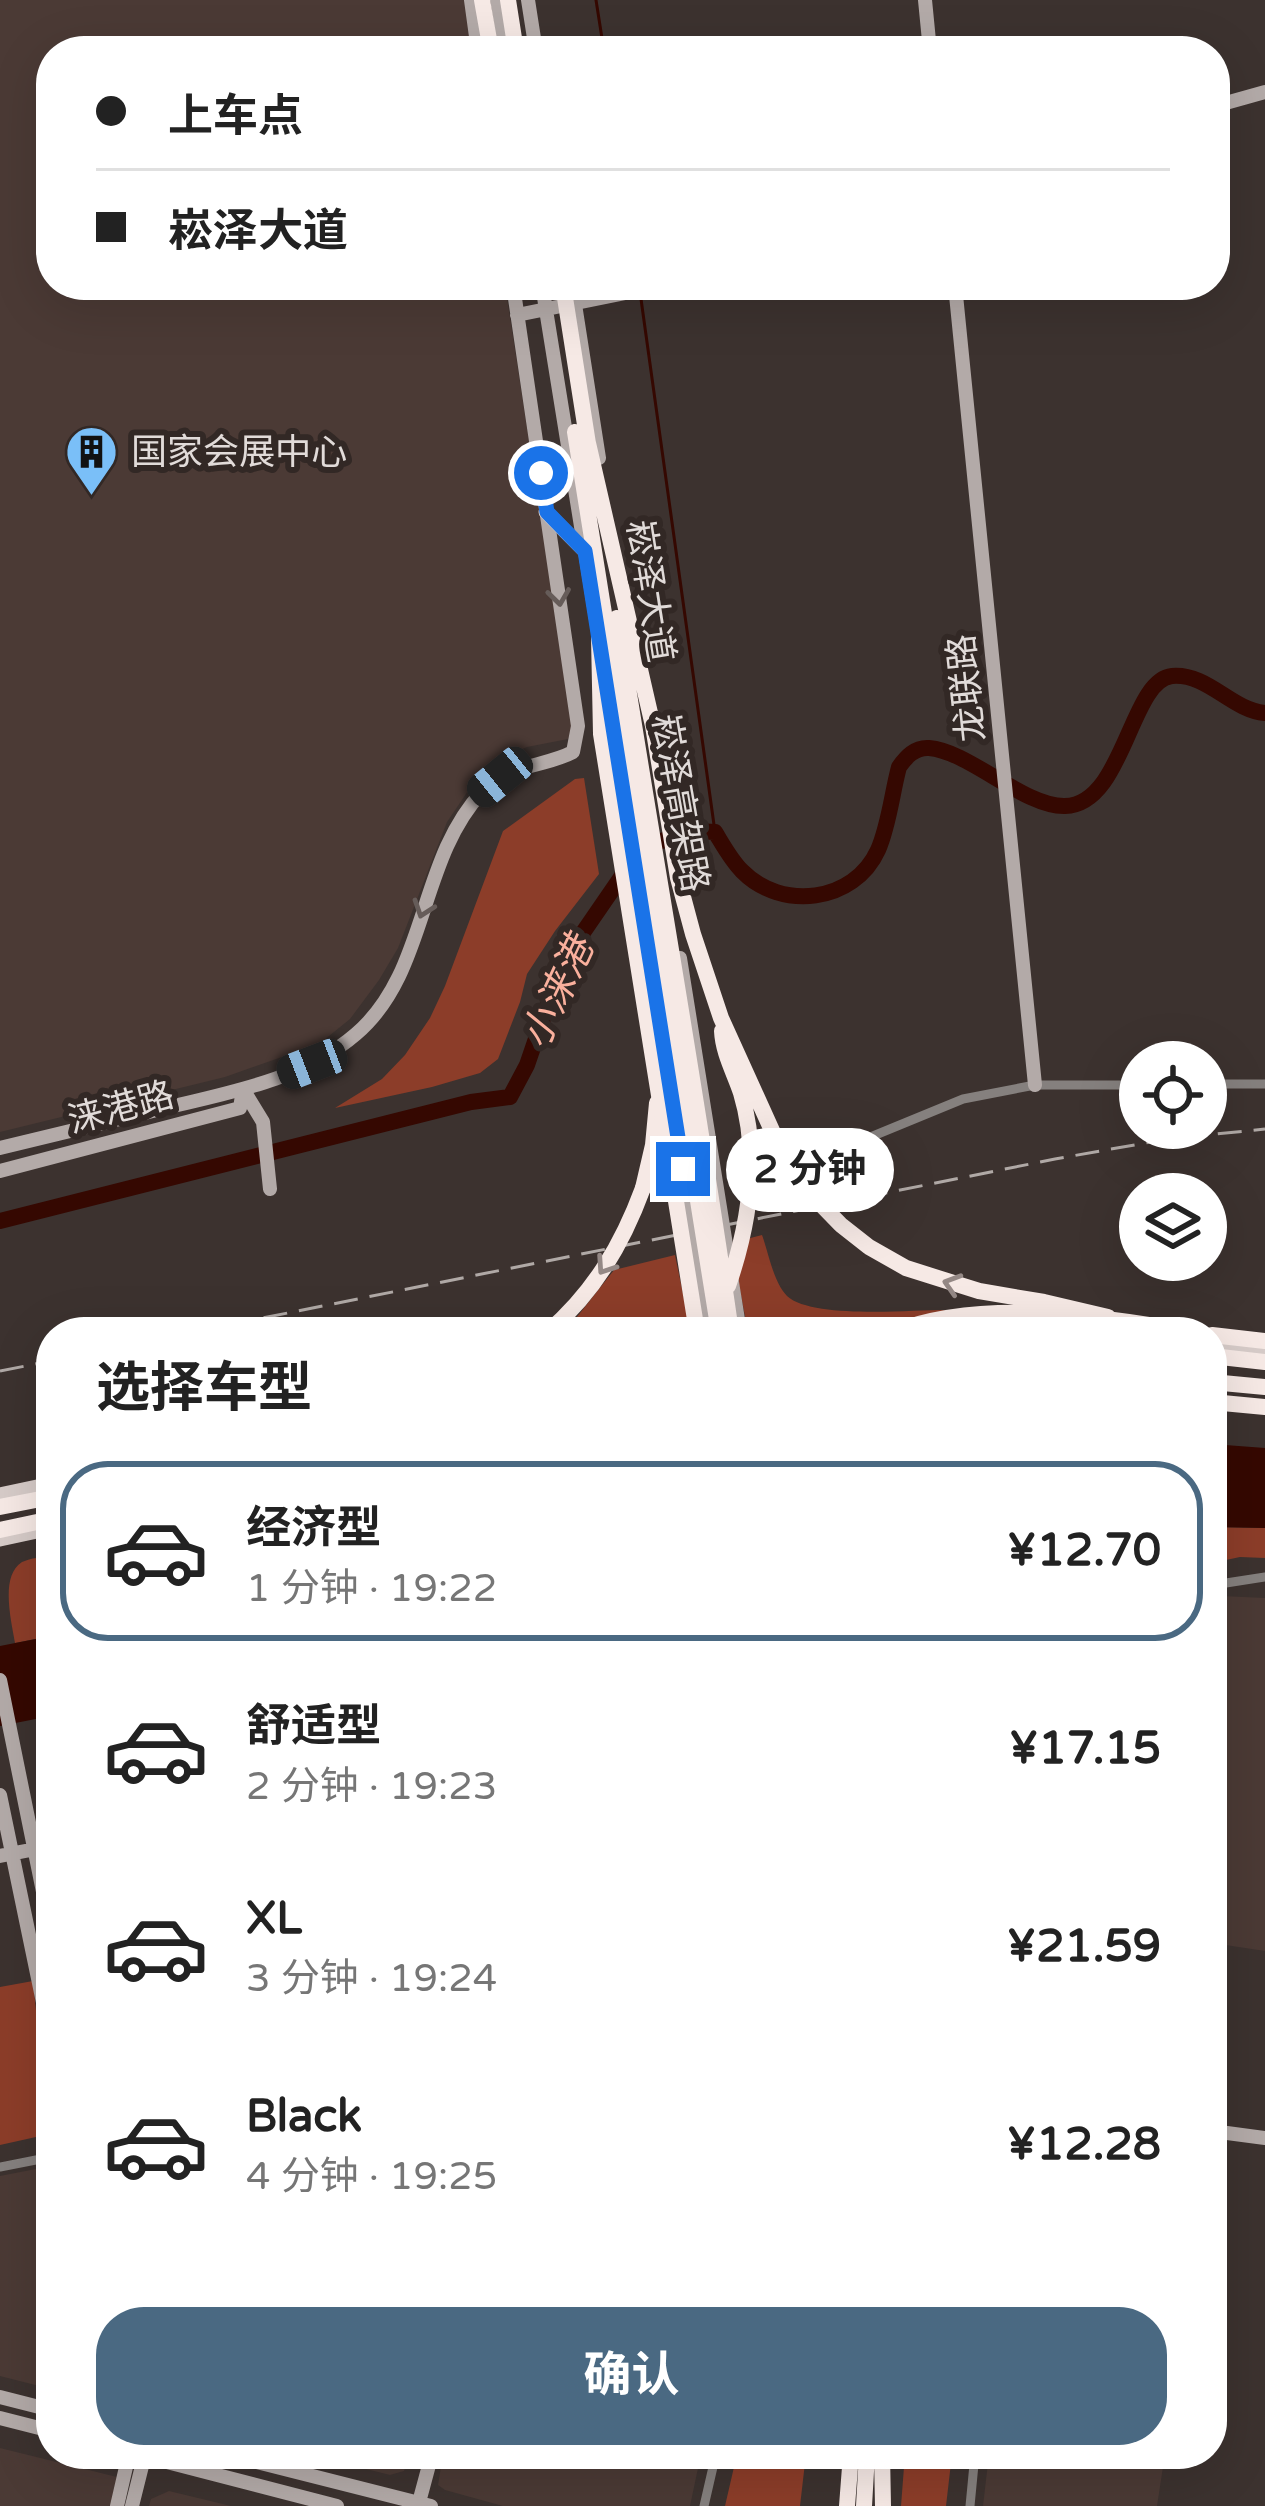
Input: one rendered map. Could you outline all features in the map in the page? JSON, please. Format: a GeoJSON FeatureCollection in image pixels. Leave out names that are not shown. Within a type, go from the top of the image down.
{"type":"FeatureCollection","features":[{"type":"Feature","properties":{"kind":"highway"},"geometry":{"type":"LineString","coordinates":[[482,0],[488,36]]}},
{"type":"Feature","properties":{"kind":"highway"},"geometry":{"type":"LineString","coordinates":[[508,0],[514,36]]}},
{"type":"Feature","properties":{"kind":"highway"},"geometry":{"type":"LineString","coordinates":[[524,0],[530,36]]}},
{"type":"Feature","properties":{"kind":"highway","name":"崧泽高架路"},"geometry":{"type":"LineString","coordinates":[[554,300],[716,1317]]}},
{"type":"Feature","properties":{"kind":"highway","name":"崧泽高架路"},"geometry":{"type":"LineString","coordinates":[[570,300],[633,728],[733,1317]]}},
{"type":"Feature","properties":{"kind":"highway"},"geometry":{"type":"LineString","coordinates":[[588,443],[653,726],[693,934],[721,1018],[779,1146],[804,1186],[841,1225],[906,1268],[946,1283],[1108,1317]]}},
{"type":"Feature","properties":{"kind":"highway"},"geometry":{"type":"LineString","coordinates":[[601,595],[601,734],[658,1096],[700,1317]]}},
{"type":"Feature","properties":{"kind":"highway"},"geometry":{"type":"LineString","coordinates":[[712,1317],[724,1296],[740,1245],[752,1168],[742,1095],[722,1044],[721,1018]]}},
{"type":"Feature","properties":{"kind":"highway"},"geometry":{"type":"LineString","coordinates":[[564,1317],[606,1269],[628,1228],[644,1188],[658,1096]]}},
{"type":"Feature","properties":{"kind":"highway"},"geometry":{"type":"LineString","coordinates":[[950,1317],[1108,1317]]}},
{"type":"Feature","properties":{"kind":"highway"},"geometry":{"type":"LineString","coordinates":[[1227,1337],[1265,1341]]}},
{"type":"Feature","properties":{"kind":"highway"},"geometry":{"type":"LineString","coordinates":[[1227,1353],[1265,1357]]}},
{"type":"Feature","properties":{"kind":"highway"},"geometry":{"type":"LineString","coordinates":[[1227,1386],[1265,1390]]}},
{"type":"Feature","properties":{"kind":"highway"},"geometry":{"type":"LineString","coordinates":[[1227,1403],[1265,1406]]}},
{"type":"Feature","properties":{"kind":"highway"},"geometry":{"type":"LineString","coordinates":[[0,1507],[36,1500]]}},
{"type":"Feature","properties":{"kind":"highway"},"geometry":{"type":"LineString","coordinates":[[0,1530],[36,1526]]}},
{"type":"Feature","properties":{"kind":"highway"},"geometry":{"type":"LineString","coordinates":[[846,2506],[848,2469]]}},
{"type":"Feature","properties":{"kind":"highway"},"geometry":{"type":"LineString","coordinates":[[864,2506],[866,2469]]}},
{"type":"Feature","properties":{"kind":"highway"},"geometry":{"type":"LineString","coordinates":[[880,2506],[881,2469]]}},
{"type":"Feature","properties":{"kind":"main road"},"geometry":{"type":"LineString","coordinates":[[471,0],[476,36]]}},
{"type":"Feature","properties":{"kind":"main road"},"geometry":{"type":"LineString","coordinates":[[497,0],[503,36]]}},
{"type":"Feature","properties":{"kind":"main road"},"geometry":{"type":"LineString","coordinates":[[925,0],[929,36]]}},
{"type":"Feature","properties":{"kind":"main road"},"geometry":{"type":"LineString","coordinates":[[1230,102],[1265,92]]}},
{"type":"Feature","properties":{"kind":"main road"},"geometry":{"type":"LineString","coordinates":[[0,1148],[243,1089],[312,1064],[359,1032],[385,1001],[401,970],[446,850],[481,793],[500,777],[573,752],[578,726],[515,300]]}},
{"type":"Feature","properties":{"kind":"main road","name":"崧泽大道"},"geometry":{"type":"LineString","coordinates":[[544,300],[701,1317]]}},
{"type":"Feature","properties":{"kind":"main road","name":"崧泽大道"},"geometry":{"type":"LineString","coordinates":[[573,300],[696,1041],[733,1317]]}},
{"type":"Feature","properties":{"kind":"main road"},"geometry":{"type":"LineString","coordinates":[[517,315],[597,300]]}},
{"type":"Feature","properties":{"kind":"main road","name":"龙联路"},"geometry":{"type":"LineString","coordinates":[[956,300],[1035,1085]]}},
{"type":"Feature","properties":{"kind":"main road"},"geometry":{"type":"LineString","coordinates":[[547,512],[585,551]]}},
{"type":"Feature","properties":{"kind":"main road"},"geometry":{"type":"LineString","coordinates":[[243,1089],[263,1121],[270,1189]]}},
{"type":"Feature","properties":{"kind":"main road","name":"涞港路"},"geometry":{"type":"LineString","coordinates":[[0,1171],[240,1108],[243,1089]]}},
{"type":"Feature","properties":{"kind":"main road"},"geometry":{"type":"LineString","coordinates":[[0,1495],[36,1487]]}},
{"type":"Feature","properties":{"kind":"main road"},"geometry":{"type":"LineString","coordinates":[[0,1539],[36,1528]]}},
{"type":"Feature","properties":{"kind":"main road"},"geometry":{"type":"LineString","coordinates":[[0,1680],[36,1823]]}},
{"type":"Feature","properties":{"kind":"main road"},"geometry":{"type":"LineString","coordinates":[[0,1795],[6,1854],[36,1979]]}},
{"type":"Feature","properties":{"kind":"main road"},"geometry":{"type":"LineString","coordinates":[[6,1854],[36,1849]]}},
{"type":"Feature","properties":{"kind":"main road"},"geometry":{"type":"LineString","coordinates":[[1227,2133],[1265,2138]]}},
{"type":"Feature","properties":{"kind":"main road"},"geometry":{"type":"LineString","coordinates":[[0,2397],[36,2406]]}},
{"type":"Feature","properties":{"kind":"main road"},"geometry":{"type":"LineString","coordinates":[[0,2417],[36,2427]]}},
{"type":"Feature","properties":{"kind":"main road"},"geometry":{"type":"LineString","coordinates":[[117,2506],[133,2469]]}},
{"type":"Feature","properties":{"kind":"main road"},"geometry":{"type":"LineString","coordinates":[[132,2506],[137,2469]]}},
{"type":"Feature","properties":{"kind":"main road"},"geometry":{"type":"LineString","coordinates":[[193,2469],[337,2506]]}},
{"type":"Feature","properties":{"kind":"main road"},"geometry":{"type":"LineString","coordinates":[[283,2469],[423,2505],[429,2469]]}},
{"type":"Feature","properties":{"kind":"street"},"geometry":{"type":"LineString","coordinates":[[1227,1084],[1265,1084]]}},
{"type":"Feature","properties":{"kind":"street"},"geometry":{"type":"LineString","coordinates":[[819,1161],[962,1099],[1035,1085],[1119,1085]]}},
{"type":"Feature","properties":{"kind":"street"},"geometry":{"type":"LineString","coordinates":[[1227,1583],[1265,1577]]}},
{"type":"Feature","properties":{"kind":"street"},"geometry":{"type":"LineString","coordinates":[[0,2167],[36,2160]]}},
{"type":"Feature","properties":{"kind":"street"},"geometry":{"type":"LineString","coordinates":[[704,2506],[713,2469]]}},
{"type":"Feature","properties":{"kind":"street"},"geometry":{"type":"LineString","coordinates":[[970,2506],[974,2469]]}},
{"type":"Feature","properties":{"kind":"shaded area"},"geometry":{"type":"Polygon","coordinates":[[[0,0],[465,0],[470,36],[36,36],[36,300],[507,300],[573,727],[568,739],[506,756],[474,782],[447,822],[398,948],[350,1019],[319,1044],[225,1077],[0,1132],[0,0]]]}},
{"type":"Feature","properties":{"kind":"shaded area"},"geometry":{"type":"Polygon","coordinates":[[[584,778],[599,874],[527,974],[498,1059],[480,1073],[335,1108],[382,1079],[430,1018],[503,831],[575,779],[584,778]]]}},
{"type":"Feature","properties":{"kind":"shaded area"},"geometry":{"type":"Polygon","coordinates":[[[762,1235],[778,1283],[799,1303],[838,1311],[944,1310],[952,1317],[745,1317],[731,1243],[762,1235]]]}},
{"type":"Feature","properties":{"kind":"shaded area"},"geometry":{"type":"Polygon","coordinates":[[[675,1255],[688,1317],[577,1317],[614,1270],[675,1255]]]}},
{"type":"Feature","properties":{"kind":"shaded area"},"geometry":{"type":"Polygon","coordinates":[[[1227,1445],[1265,1448],[1265,1528],[1227,1527],[1227,1445]]]}},
{"type":"Feature","properties":{"kind":"shaded area"},"geometry":{"type":"Polygon","coordinates":[[[1227,1527],[1265,1528],[1265,1558],[1227,1560],[1227,1527]]]}},
{"type":"Feature","properties":{"kind":"shaded area"},"geometry":{"type":"Polygon","coordinates":[[[33,1559],[36,1639],[15,1643],[11,1577],[22,1562],[33,1559]]]}},
{"type":"Feature","properties":{"kind":"shaded area"},"geometry":{"type":"Polygon","coordinates":[[[1227,1596],[1265,1598],[1265,1951],[1227,1945],[1227,1596]]]}},
{"type":"Feature","properties":{"kind":"shaded area"},"geometry":{"type":"Polygon","coordinates":[[[36,1639],[36,1719],[0,1726],[0,1646],[36,1639]]]}},
{"type":"Feature","properties":{"kind":"shaded area"},"geometry":{"type":"Polygon","coordinates":[[[33,1981],[36,2137],[0,2145],[0,1987],[33,1981]]]}},
{"type":"Feature","properties":{"kind":"shaded area"},"geometry":{"type":"Polygon","coordinates":[[[36,2169],[36,2385],[0,2376],[0,2176],[36,2169]]]}},
{"type":"Feature","properties":{"kind":"shaded area"},"geometry":{"type":"Polygon","coordinates":[[[0,2448],[36,2457],[36,2469],[85,2469],[117,2477],[110,2506],[0,2506],[0,2448]]]}},
{"type":"Feature","properties":{"kind":"shaded area"},"geometry":{"type":"Polygon","coordinates":[[[366,2469],[405,2469],[390,2475],[366,2469]]]}},
{"type":"Feature","properties":{"kind":"shaded area"},"geometry":{"type":"Polygon","coordinates":[[[441,2469],[698,2469],[690,2506],[503,2506],[438,2485],[441,2469]]]}},
{"type":"Feature","properties":{"kind":"shaded area"},"geometry":{"type":"Polygon","coordinates":[[[734,2469],[804,2469],[800,2506],[725,2506],[734,2469]]]}},
{"type":"Feature","properties":{"kind":"shaded area"},"geometry":{"type":"Polygon","coordinates":[[[904,2469],[950,2469],[946,2506],[901,2506],[904,2469]]]}},
{"type":"Feature","properties":{"kind":"shaded area"},"geometry":{"type":"Polygon","coordinates":[[[987,2469],[1163,2469],[1157,2506],[983,2506],[987,2469]]]}},
{"type":"Feature","properties":{"kind":"shaded area"},"geometry":{"type":"Polygon","coordinates":[[[169,2491],[231,2506],[149,2506],[151,2499],[169,2491]]]}},
{"type":"Feature","properties":{"kind":"waterway"},"geometry":{"type":"LineString","coordinates":[[596,0],[602,36]]}},
{"type":"Feature","properties":{"kind":"waterway"},"geometry":{"type":"LineString","coordinates":[[641,300],[715,832]]}},
{"type":"Feature","properties":{"kind":"waterway","name":"小涞港"},"geometry":{"type":"LineString","coordinates":[[0,1221],[471,1102],[510,1097],[571,950],[647,845],[696,831],[715,832],[738,867],[758,884],[796,896],[816,895],[835,890],[867,868],[882,840],[899,767],[919,749],[945,751],[1032,798],[1065,806],[1085,800],[1101,786],[1146,698],[1158,683],[1172,676],[1197,680],[1241,706],[1265,713]]}},
{"type":"Feature","properties":{"kind":"railway"},"geometry":{"type":"LineString","coordinates":[[268,1317],[1055,1159],[1168,1139],[1265,1129]]}},
{"type":"Feature","properties":{"kind":"railway"},"geometry":{"type":"LineString","coordinates":[[0,1371],[36,1364]]}},
{"type":"Feature","properties":{"kind":"place","name":"国家会展中心"},"geometry":{"type":"Point","coordinates":[92,498]}},
{"type":"Feature","properties":{"kind":"route"},"geometry":{"type":"LineString","coordinates":[[541,473],[547,512],[585,551],[683,1169]]}}]}
